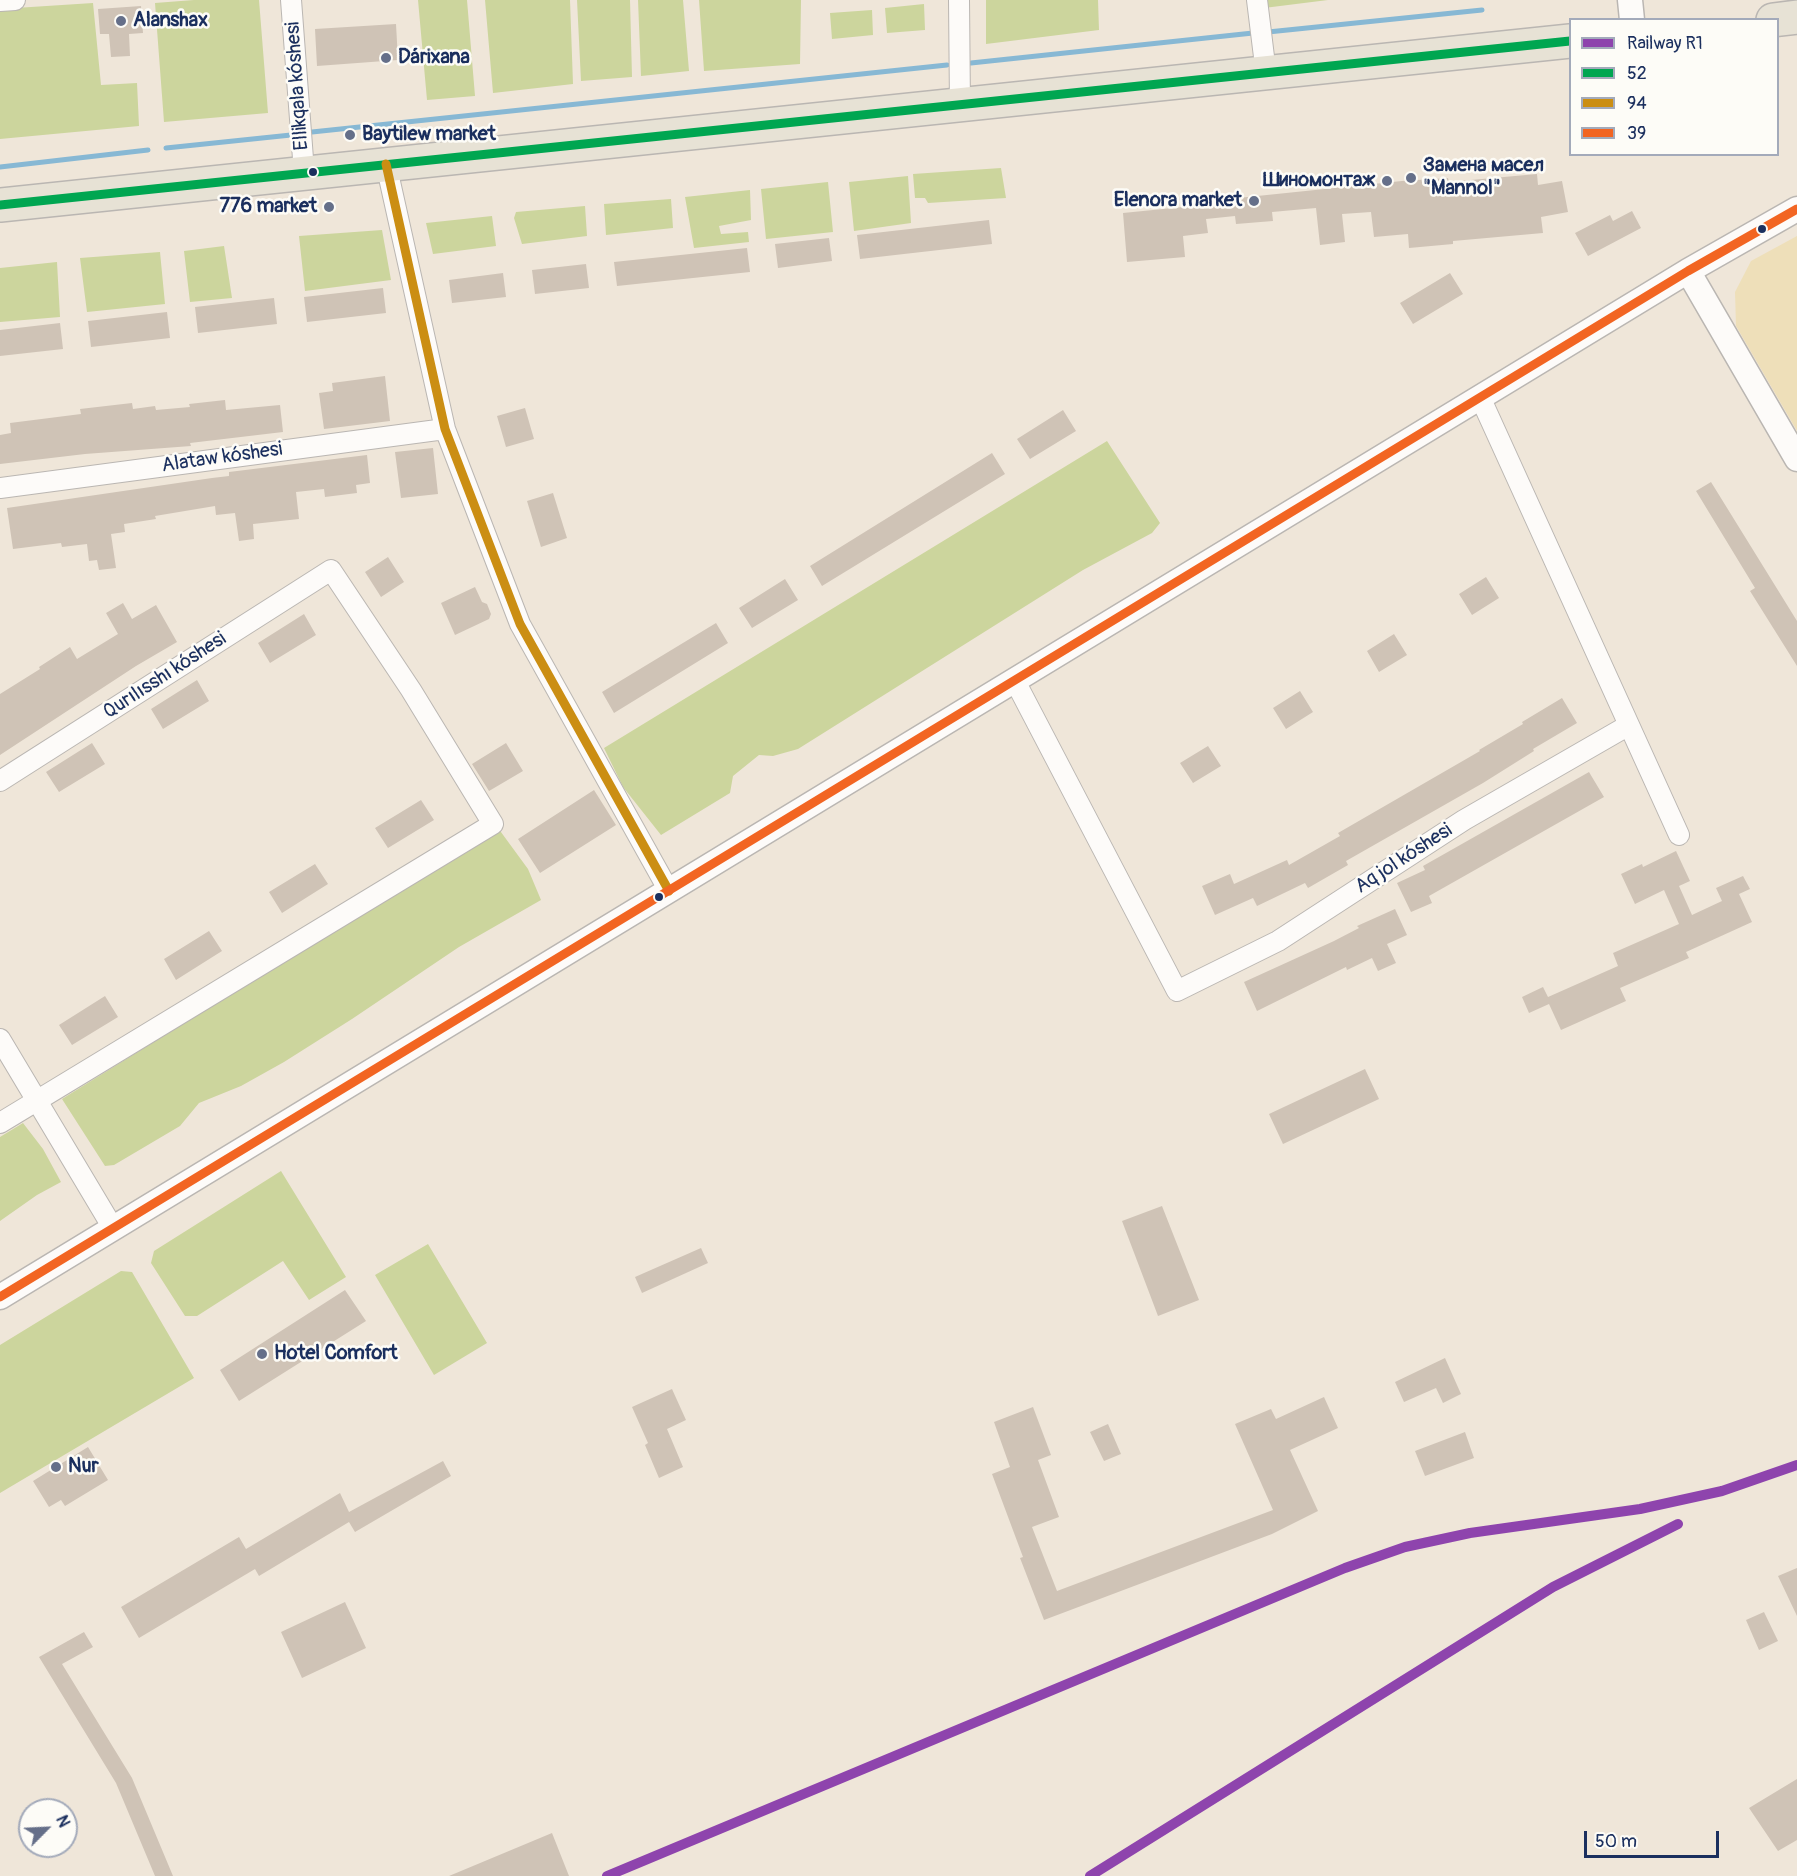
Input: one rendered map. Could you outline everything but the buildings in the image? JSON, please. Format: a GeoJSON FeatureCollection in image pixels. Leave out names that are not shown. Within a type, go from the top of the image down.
{"type":"FeatureCollection","features":[{"type":"Feature","properties":{"kind":"highway"},"geometry":{"type":"LineString","coordinates":[[1779,19],[1797,17]]}},
{"type":"Feature","properties":{"kind":"highway"},"geometry":{"type":"LineString","coordinates":[[0,205],[1569,41]]}},
{"type":"Feature","properties":{"kind":"street"},"geometry":{"type":"LineString","coordinates":[[0,1],[15,0]]}},
{"type":"Feature","properties":{"kind":"street","name":"Ellikqala kóshesi"},"geometry":{"type":"LineString","coordinates":[[291,0],[302,119],[304,172]]}},
{"type":"Feature","properties":{"kind":"street"},"geometry":{"type":"LineString","coordinates":[[959,0],[960,106]]}},
{"type":"Feature","properties":{"kind":"street"},"geometry":{"type":"LineString","coordinates":[[1257,0],[1266,73]]}},
{"type":"Feature","properties":{"kind":"street"},"geometry":{"type":"LineString","coordinates":[[1630,0],[1632,18]]}},
{"type":"Feature","properties":{"kind":"street"},"geometry":{"type":"LineString","coordinates":[[386,164],[444,429],[520,624],[669,891]]}},
{"type":"Feature","properties":{"kind":"street"},"geometry":{"type":"LineString","coordinates":[[0,1297],[1480,396],[1688,271],[1797,210]]}},
{"type":"Feature","properties":{"kind":"street"},"geometry":{"type":"LineString","coordinates":[[1688,271],[1797,459]]}},
{"type":"Feature","properties":{"kind":"street"},"geometry":{"type":"LineString","coordinates":[[1480,396],[1679,835]]}},
{"type":"Feature","properties":{"kind":"street","name":"Alataw kóshesi"},"geometry":{"type":"LineString","coordinates":[[0,488],[444,429]]}},
{"type":"Feature","properties":{"kind":"street","name":"Qurılısshı kóshesi"},"geometry":{"type":"LineString","coordinates":[[0,782],[331,570],[411,690],[493,824],[37,1100]]}},
{"type":"Feature","properties":{"kind":"street","name":"Aq jol kóshesi"},"geometry":{"type":"LineString","coordinates":[[1015,681],[1177,991],[1278,941],[1464,820],[1629,725]]}},
{"type":"Feature","properties":{"kind":"street"},"geometry":{"type":"LineString","coordinates":[[0,1038],[113,1228]]}},
{"type":"Feature","properties":{"kind":"street"},"geometry":{"type":"LineString","coordinates":[[0,1123],[37,1100]]}},
{"type":"Feature","properties":{"kind":"green space"},"geometry":{"type":"Polygon","coordinates":[[[194,0],[259,0],[268,113],[164,122],[155,3],[194,0]]]}},
{"type":"Feature","properties":{"kind":"green space"},"geometry":{"type":"Polygon","coordinates":[[[418,0],[467,0],[475,96],[427,100],[418,0]]]}},
{"type":"Feature","properties":{"kind":"green space"},"geometry":{"type":"Polygon","coordinates":[[[485,0],[570,0],[573,84],[493,93],[485,0]]]}},
{"type":"Feature","properties":{"kind":"green space"},"geometry":{"type":"Polygon","coordinates":[[[577,0],[630,0],[632,77],[581,81],[577,0]]]}},
{"type":"Feature","properties":{"kind":"green space"},"geometry":{"type":"Polygon","coordinates":[[[638,0],[683,0],[689,71],[641,76],[638,0]]]}},
{"type":"Feature","properties":{"kind":"green space"},"geometry":{"type":"Polygon","coordinates":[[[699,0],[801,0],[800,64],[704,71],[699,0]]]}},
{"type":"Feature","properties":{"kind":"green space"},"geometry":{"type":"Polygon","coordinates":[[[986,0],[1098,0],[1099,30],[986,44],[986,0]]]}},
{"type":"Feature","properties":{"kind":"green space"},"geometry":{"type":"Polygon","coordinates":[[[1264,0],[1328,0],[1264,8],[1264,0]]]}},
{"type":"Feature","properties":{"kind":"green space"},"geometry":{"type":"Polygon","coordinates":[[[93,3],[101,85],[137,83],[139,126],[0,139],[0,9],[93,3]]]}},
{"type":"Feature","properties":{"kind":"green space"},"geometry":{"type":"Polygon","coordinates":[[[924,4],[925,30],[887,33],[885,8],[924,4]]]}},
{"type":"Feature","properties":{"kind":"green space"},"geometry":{"type":"Polygon","coordinates":[[[872,10],[873,35],[832,39],[830,13],[872,10]]]}},
{"type":"Feature","properties":{"kind":"green space"},"geometry":{"type":"Polygon","coordinates":[[[1001,168],[1006,198],[928,203],[925,198],[915,198],[913,174],[1001,168]]]}},
{"type":"Feature","properties":{"kind":"green space"},"geometry":{"type":"Polygon","coordinates":[[[908,176],[911,223],[854,231],[849,182],[908,176]]]}},
{"type":"Feature","properties":{"kind":"green space"},"geometry":{"type":"Polygon","coordinates":[[[828,182],[833,232],[766,239],[761,189],[828,182]]]}},
{"type":"Feature","properties":{"kind":"green space"},"geometry":{"type":"Polygon","coordinates":[[[750,190],[751,220],[719,226],[721,234],[748,232],[749,242],[694,248],[685,197],[750,190]]]}},
{"type":"Feature","properties":{"kind":"green space"},"geometry":{"type":"Polygon","coordinates":[[[671,199],[673,228],[606,235],[604,204],[671,199]]]}},
{"type":"Feature","properties":{"kind":"green space"},"geometry":{"type":"Polygon","coordinates":[[[585,206],[587,236],[522,244],[514,218],[516,212],[585,206]]]}},
{"type":"Feature","properties":{"kind":"green space"},"geometry":{"type":"Polygon","coordinates":[[[492,216],[496,246],[433,254],[426,223],[492,216]]]}},
{"type":"Feature","properties":{"kind":"green space"},"geometry":{"type":"Polygon","coordinates":[[[382,230],[391,280],[305,291],[299,236],[382,230]]]}},
{"type":"Feature","properties":{"kind":"green space"},"geometry":{"type":"Polygon","coordinates":[[[224,246],[232,298],[190,302],[184,251],[224,246]]]}},
{"type":"Feature","properties":{"kind":"green space"},"geometry":{"type":"Polygon","coordinates":[[[160,252],[165,304],[87,312],[80,258],[160,252]]]}},
{"type":"Feature","properties":{"kind":"green space"},"geometry":{"type":"Polygon","coordinates":[[[57,262],[60,317],[0,322],[0,268],[57,262]]]}},
{"type":"Feature","properties":{"kind":"green space"},"geometry":{"type":"Polygon","coordinates":[[[1107,441],[1160,523],[1152,533],[1083,570],[798,749],[773,756],[759,755],[733,776],[730,793],[661,835],[623,787],[604,748],[1107,441]]]}},
{"type":"Feature","properties":{"kind":"green space"},"geometry":{"type":"Polygon","coordinates":[[[498,828],[528,869],[541,900],[459,947],[284,1062],[241,1086],[199,1103],[180,1126],[114,1165],[105,1166],[62,1099],[498,828]]]}},
{"type":"Feature","properties":{"kind":"green space"},"geometry":{"type":"Polygon","coordinates":[[[23,1123],[43,1149],[61,1182],[37,1195],[0,1221],[0,1137],[23,1123]]]}},
{"type":"Feature","properties":{"kind":"green space"},"geometry":{"type":"Polygon","coordinates":[[[281,1171],[346,1277],[309,1300],[283,1261],[197,1316],[185,1316],[151,1263],[154,1251],[281,1171]]]}},
{"type":"Feature","properties":{"kind":"green space"},"geometry":{"type":"Polygon","coordinates":[[[428,1244],[487,1343],[434,1375],[375,1275],[428,1244]]]}},
{"type":"Feature","properties":{"kind":"green space"},"geometry":{"type":"Polygon","coordinates":[[[121,1271],[132,1272],[194,1378],[0,1493],[0,1345],[121,1271]]]}},
{"type":"Feature","properties":{"kind":"sand"},"geometry":{"type":"Polygon","coordinates":[[[1797,236],[1797,431],[1736,326],[1735,292],[1751,261],[1797,236]]]}},
{"type":"Feature","properties":{"kind":"waterway"},"geometry":{"type":"LineString","coordinates":[[1268,32],[1482,10]]}},
{"type":"Feature","properties":{"kind":"waterway"},"geometry":{"type":"LineString","coordinates":[[971,63],[1253,33]]}},
{"type":"Feature","properties":{"kind":"waterway"},"geometry":{"type":"LineString","coordinates":[[312,132],[947,65]]}},
{"type":"Feature","properties":{"kind":"waterway"},"geometry":{"type":"LineString","coordinates":[[166,148],[291,135]]}},
{"type":"Feature","properties":{"kind":"waterway"},"geometry":{"type":"LineString","coordinates":[[0,167],[148,150]]}},
{"type":"Feature","properties":{"kind":"rail line","name":"R1"},"geometry":{"type":"LineString","coordinates":[[607,1876],[1345,1568],[1405,1547],[1470,1533],[1640,1509],[1722,1491],[1797,1465]]}},
{"type":"Feature","properties":{"kind":"rail line","name":"R1"},"geometry":{"type":"LineString","coordinates":[[1090,1876],[1553,1587],[1678,1524]]}},
{"type":"Feature","properties":{"kind":"transit line","name":"52"},"geometry":{"type":"LineString","coordinates":[[0,205],[1569,41]]}},
{"type":"Feature","properties":{"kind":"transit line","name":"94"},"geometry":{"type":"LineString","coordinates":[[386,164],[445,429],[520,624],[669,891]]}},
{"type":"Feature","properties":{"kind":"transit line","name":"39"},"geometry":{"type":"LineString","coordinates":[[0,1297],[1688,271],[1797,209]]}},
{"type":"Feature","properties":{"kind":"place","name":"Alanshax"},"geometry":{"type":"Point","coordinates":[121,21]}},
{"type":"Feature","properties":{"kind":"place","name":"Dárixana"},"geometry":{"type":"Point","coordinates":[386,58]}},
{"type":"Feature","properties":{"kind":"place","name":"Baytilew market"},"geometry":{"type":"Point","coordinates":[350,135]}},
{"type":"Feature","properties":{"kind":"place","name":"Замена масел \"Mannol\""},"geometry":{"type":"Point","coordinates":[1411,178]}},
{"type":"Feature","properties":{"kind":"place","name":"Шиномонтаж"},"geometry":{"type":"Point","coordinates":[1387,181]}},
{"type":"Feature","properties":{"kind":"place","name":"Elenora market"},"geometry":{"type":"Point","coordinates":[1254,201]}},
{"type":"Feature","properties":{"kind":"place","name":"776 market"},"geometry":{"type":"Point","coordinates":[329,207]}},
{"type":"Feature","properties":{"kind":"place","name":"Hotel Comfort"},"geometry":{"type":"Point","coordinates":[262,1354]}},
{"type":"Feature","properties":{"kind":"place","name":"Nur"},"geometry":{"type":"Point","coordinates":[56,1467]}}]}
